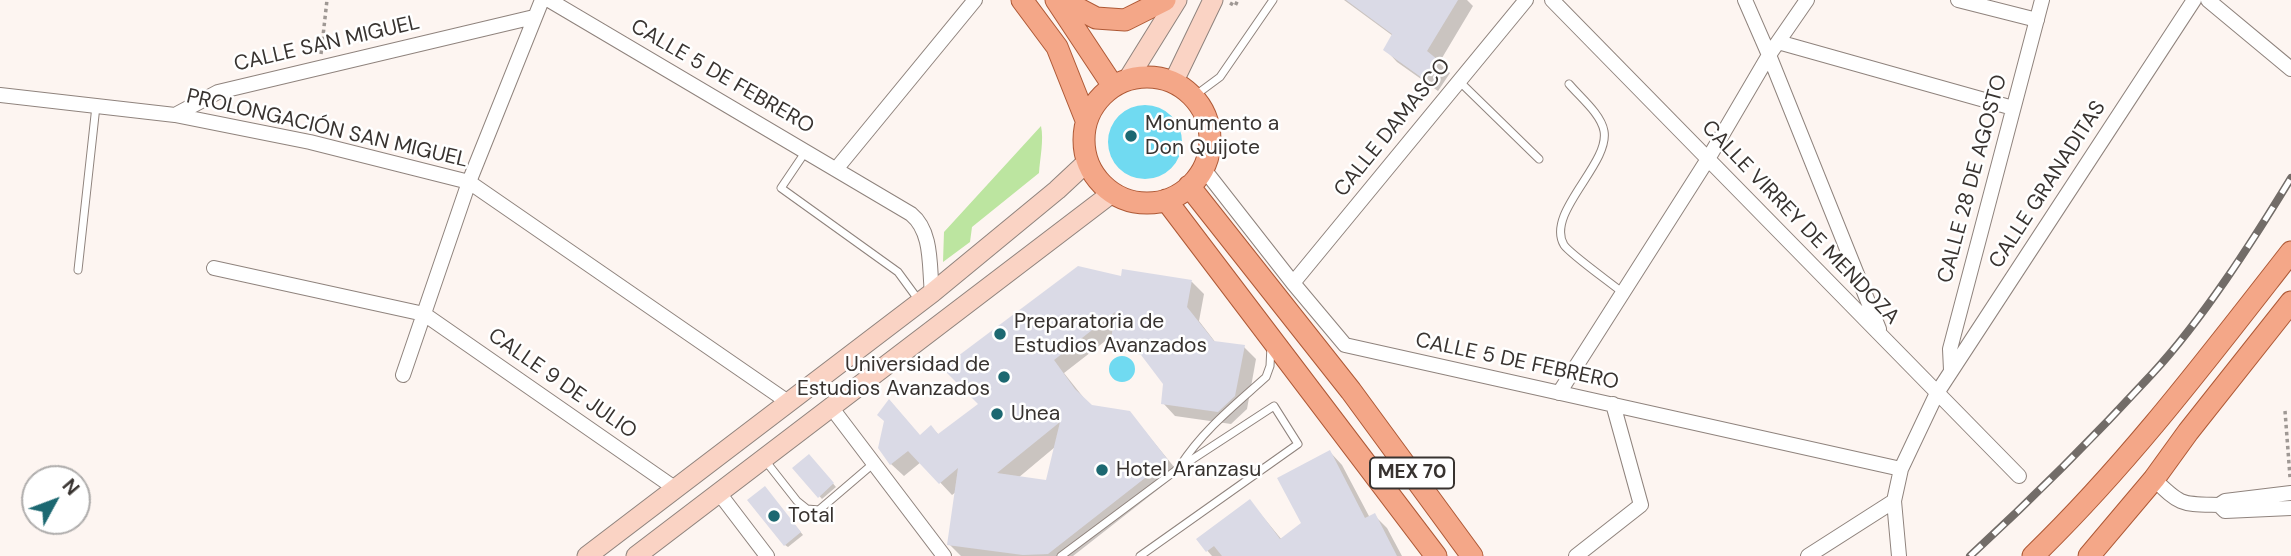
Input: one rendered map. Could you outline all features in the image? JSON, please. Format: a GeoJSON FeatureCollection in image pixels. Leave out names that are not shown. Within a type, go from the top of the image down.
{"type":"FeatureCollection","features":[{"type":"Feature","properties":{"kind":"main road"},"geometry":{"type":"LineString","coordinates":[[1022,0],[1057,47],[1086,120]]}},
{"type":"Feature","properties":{"kind":"main road"},"geometry":{"type":"LineString","coordinates":[[1056,0],[1121,83]]}},
{"type":"Feature","properties":{"kind":"main road"},"geometry":{"type":"LineString","coordinates":[[1062,0],[1096,18],[1125,20],[1165,0]]}},
{"type":"Feature","properties":{"kind":"main road"},"geometry":{"type":"LineString","coordinates":[[1121,83],[1148,76],[1173,83],[1193,97],[1206,118],[1210,146],[1203,168],[1189,187],[1166,200],[1153,203],[1134,202],[1112,192],[1098,181],[1087,162],[1084,142],[1086,120],[1096,103],[1121,83],[1177,0]]}},
{"type":"Feature","properties":{"kind":"main road"},"geometry":{"type":"LineString","coordinates":[[1173,83],[1213,0]]}},
{"type":"Feature","properties":{"kind":"main road"},"geometry":{"type":"LineString","coordinates":[[587,556],[926,298],[1087,162]]}},
{"type":"Feature","properties":{"kind":"main road","name":"MEX 70"},"geometry":{"type":"LineString","coordinates":[[1189,187],[1351,391],[1472,556]]}},
{"type":"Feature","properties":{"kind":"main road"},"geometry":{"type":"LineString","coordinates":[[636,556],[1112,192]]}},
{"type":"Feature","properties":{"kind":"main road","name":"MEX 70"},"geometry":{"type":"LineString","coordinates":[[1166,200],[1436,556]]}},
{"type":"Feature","properties":{"kind":"main road"},"geometry":{"type":"LineString","coordinates":[[2033,556],[2164,415],[2291,251]]}},
{"type":"Feature","properties":{"kind":"main road"},"geometry":{"type":"LineString","coordinates":[[2089,556],[2154,479],[2291,302]]}},
{"type":"Feature","properties":{"kind":"street"},"geometry":{"type":"LineString","coordinates":[[403,375],[469,182],[542,0]]}},
{"type":"Feature","properties":{"kind":"street","name":"CALLE 5 DE FEBRERO"},"geometry":{"type":"LineString","coordinates":[[549,0],[837,168],[922,222],[927,237],[926,298]]}},
{"type":"Feature","properties":{"kind":"street"},"geometry":{"type":"LineString","coordinates":[[837,168],[975,0]]}},
{"type":"Feature","properties":{"kind":"street","name":"CALLE DAMASCO"},"geometry":{"type":"LineString","coordinates":[[1293,283],[1526,0]]}},
{"type":"Feature","properties":{"kind":"street","name":"CALLE VIRREY DE MENDOZA"},"geometry":{"type":"LineString","coordinates":[[1552,0],[2019,476]]}},
{"type":"Feature","properties":{"kind":"street"},"geometry":{"type":"LineString","coordinates":[[1745,0],[1773,48],[1883,337]]}},
{"type":"Feature","properties":{"kind":"street"},"geometry":{"type":"LineString","coordinates":[[1559,393],[1708,159],[1773,48],[1807,0]]}},
{"type":"Feature","properties":{"kind":"street"},"geometry":{"type":"LineString","coordinates":[[1958,0],[2036,20]]}},
{"type":"Feature","properties":{"kind":"street","name":"CALLE 28 DE AGOSTO"},"geometry":{"type":"LineString","coordinates":[[1951,370],[1950,349],[2042,0]]}},
{"type":"Feature","properties":{"kind":"street","name":"CALLE GRANADITAS"},"geometry":{"type":"LineString","coordinates":[[1899,556],[1894,501],[1901,469],[1937,393],[2194,0]]}},
{"type":"Feature","properties":{"kind":"street"},"geometry":{"type":"LineString","coordinates":[[2208,0],[2291,69]]}},
{"type":"Feature","properties":{"kind":"street","name":"CALLE SAN MIGUEL"},"geometry":{"type":"LineString","coordinates":[[174,115],[218,92],[534,17]]}},
{"type":"Feature","properties":{"kind":"street"},"geometry":{"type":"LineString","coordinates":[[1773,48],[2013,108]]}},
{"type":"Feature","properties":{"kind":"street","name":"PROLONGACIÓN SAN MIGUEL"},"geometry":{"type":"LineString","coordinates":[[0,95],[174,115],[310,142],[469,182],[788,402]]}},
{"type":"Feature","properties":{"kind":"street","name":"CALLE 5 DE FEBRERO"},"geometry":{"type":"LineString","coordinates":[[1203,168],[1345,345],[1901,469]]}},
{"type":"Feature","properties":{"kind":"street"},"geometry":{"type":"LineString","coordinates":[[214,268],[424,314]]}},
{"type":"Feature","properties":{"kind":"street","name":"CALLE 9 DE JULIO"},"geometry":{"type":"LineString","coordinates":[[424,314],[676,489]]}},
{"type":"Feature","properties":{"kind":"street"},"geometry":{"type":"LineString","coordinates":[[1576,556],[1641,505],[1613,404]]}},
{"type":"Feature","properties":{"kind":"street"},"geometry":{"type":"LineString","coordinates":[[831,407],[944,556]]}},
{"type":"Feature","properties":{"kind":"street"},"geometry":{"type":"LineString","coordinates":[[2154,479],[2173,499],[2182,504],[2219,505],[2225,500],[2291,493]]}},
{"type":"Feature","properties":{"kind":"street"},"geometry":{"type":"LineString","coordinates":[[719,493],[767,556]]}},
{"type":"Feature","properties":{"kind":"street"},"geometry":{"type":"LineString","coordinates":[[1808,556],[1894,501]]}},
{"type":"Feature","properties":{"kind":"street"},"geometry":{"type":"LineString","coordinates":[[2219,505],[2225,511],[2291,508]]}},
{"type":"Feature","properties":{"kind":"lane"},"geometry":{"type":"LineString","coordinates":[[1193,97],[1220,77],[1273,0]]}},
{"type":"Feature","properties":{"kind":"lane"},"geometry":{"type":"LineString","coordinates":[[1458,81],[1539,159]]}},
{"type":"Feature","properties":{"kind":"lane"},"geometry":{"type":"LineString","coordinates":[[1569,84],[1598,117],[1604,131],[1603,146],[1564,216],[1560,230],[1564,245],[1623,293]]}},
{"type":"Feature","properties":{"kind":"lane"},"geometry":{"type":"LineString","coordinates":[[78,270],[96,106]]}},
{"type":"Feature","properties":{"kind":"lane"},"geometry":{"type":"LineString","coordinates":[[806,150],[781,188],[898,272],[926,298]]}},
{"type":"Feature","properties":{"kind":"lane"},"geometry":{"type":"LineString","coordinates":[[1179,468],[1206,430],[1266,377],[1270,366],[1271,339]]}},
{"type":"Feature","properties":{"kind":"lane"},"geometry":{"type":"LineString","coordinates":[[1060,556],[1179,468],[1274,406],[1298,444],[1140,556]]}},
{"type":"Feature","properties":{"kind":"lane"},"geometry":{"type":"LineString","coordinates":[[763,459],[797,501],[807,509],[819,510],[874,463]]}},
{"type":"Feature","properties":{"kind":"path"},"geometry":{"type":"LineString","coordinates":[[320,67],[327,0]]}},
{"type":"Feature","properties":{"kind":"path"},"geometry":{"type":"LineString","coordinates":[[1227,0],[1235,6],[1238,0]]}},
{"type":"Feature","properties":{"kind":"path"},"geometry":{"type":"LineString","coordinates":[[2285,411],[2291,486]]}},
{"type":"Feature","properties":{"kind":"green space"},"geometry":{"type":"Polygon","coordinates":[[[1041,126],[1039,173],[972,227],[970,242],[943,262],[944,232],[1041,126]]]}},
{"type":"Feature","properties":{"kind":"water"},"geometry":{"type":"Polygon","coordinates":[[[1145,105],[1166,111],[1176,121],[1182,142],[1176,163],[1166,173],[1145,179],[1124,173],[1114,163],[1108,142],[1114,121],[1124,111],[1145,105]]]}},
{"type":"Feature","properties":{"kind":"water"},"geometry":{"type":"Polygon","coordinates":[[[1122,356],[1131,360],[1135,369],[1131,378],[1122,382],[1113,378],[1109,369],[1113,360],[1122,356]]]}},
{"type":"Feature","properties":{"kind":"building"},"geometry":{"type":"Polygon","coordinates":[[[1346,0],[1458,0],[1427,51],[1438,60],[1425,80],[1383,50],[1392,34],[1346,0]]]}},
{"type":"Feature","properties":{"kind":"building"},"geometry":{"type":"Polygon","coordinates":[[[1078,266],[1121,276],[1122,269],[1192,280],[1187,307],[1214,341],[1245,345],[1235,396],[1218,412],[1161,404],[1163,384],[1132,343],[1111,340],[1115,312],[1054,360],[1075,389],[1092,405],[1130,411],[1168,460],[1048,554],[1023,555],[947,545],[958,468],[939,484],[908,451],[890,465],[878,448],[884,421],[877,415],[889,399],[920,435],[931,425],[938,434],[978,404],[942,368],[1078,266]],[[1060,422],[997,473],[1046,480],[1060,422]]]}},
{"type":"Feature","properties":{"kind":"building"},"geometry":{"type":"Polygon","coordinates":[[[1330,450],[1365,518],[1375,513],[1397,556],[1222,556],[1214,546],[1206,552],[1196,539],[1250,499],[1280,539],[1301,523],[1277,478],[1330,450]]]}},
{"type":"Feature","properties":{"kind":"building","name":"Total"},"geometry":{"type":"Polygon","coordinates":[[[809,454],[834,483],[818,498],[792,468],[809,454]]]}},
{"type":"Feature","properties":{"kind":"building","name":"Total"},"geometry":{"type":"Polygon","coordinates":[[[765,486],[801,532],[784,546],[747,500],[765,486]]]}},
{"type":"Feature","properties":{"kind":"railway"},"geometry":{"type":"LineString","coordinates":[[1970,556],[2086,444],[2171,352],[2226,279],[2291,178]]}},
{"type":"Feature","properties":{"kind":"place","name":"Monumento a Don Quijote"},"geometry":{"type":"Point","coordinates":[1131,136]}},
{"type":"Feature","properties":{"kind":"place","name":"Preparatoria de Estudios Avanzados"},"geometry":{"type":"Point","coordinates":[1000,334]}},
{"type":"Feature","properties":{"kind":"place","name":"Universidad de Estudios Avanzados"},"geometry":{"type":"Point","coordinates":[1004,377]}},
{"type":"Feature","properties":{"kind":"place","name":"Unea"},"geometry":{"type":"Point","coordinates":[997,414]}},
{"type":"Feature","properties":{"kind":"place","name":"Hotel Aranzasu"},"geometry":{"type":"Point","coordinates":[1102,470]}},
{"type":"Feature","properties":{"kind":"place","name":"Total"},"geometry":{"type":"Point","coordinates":[774,516]}}]}
